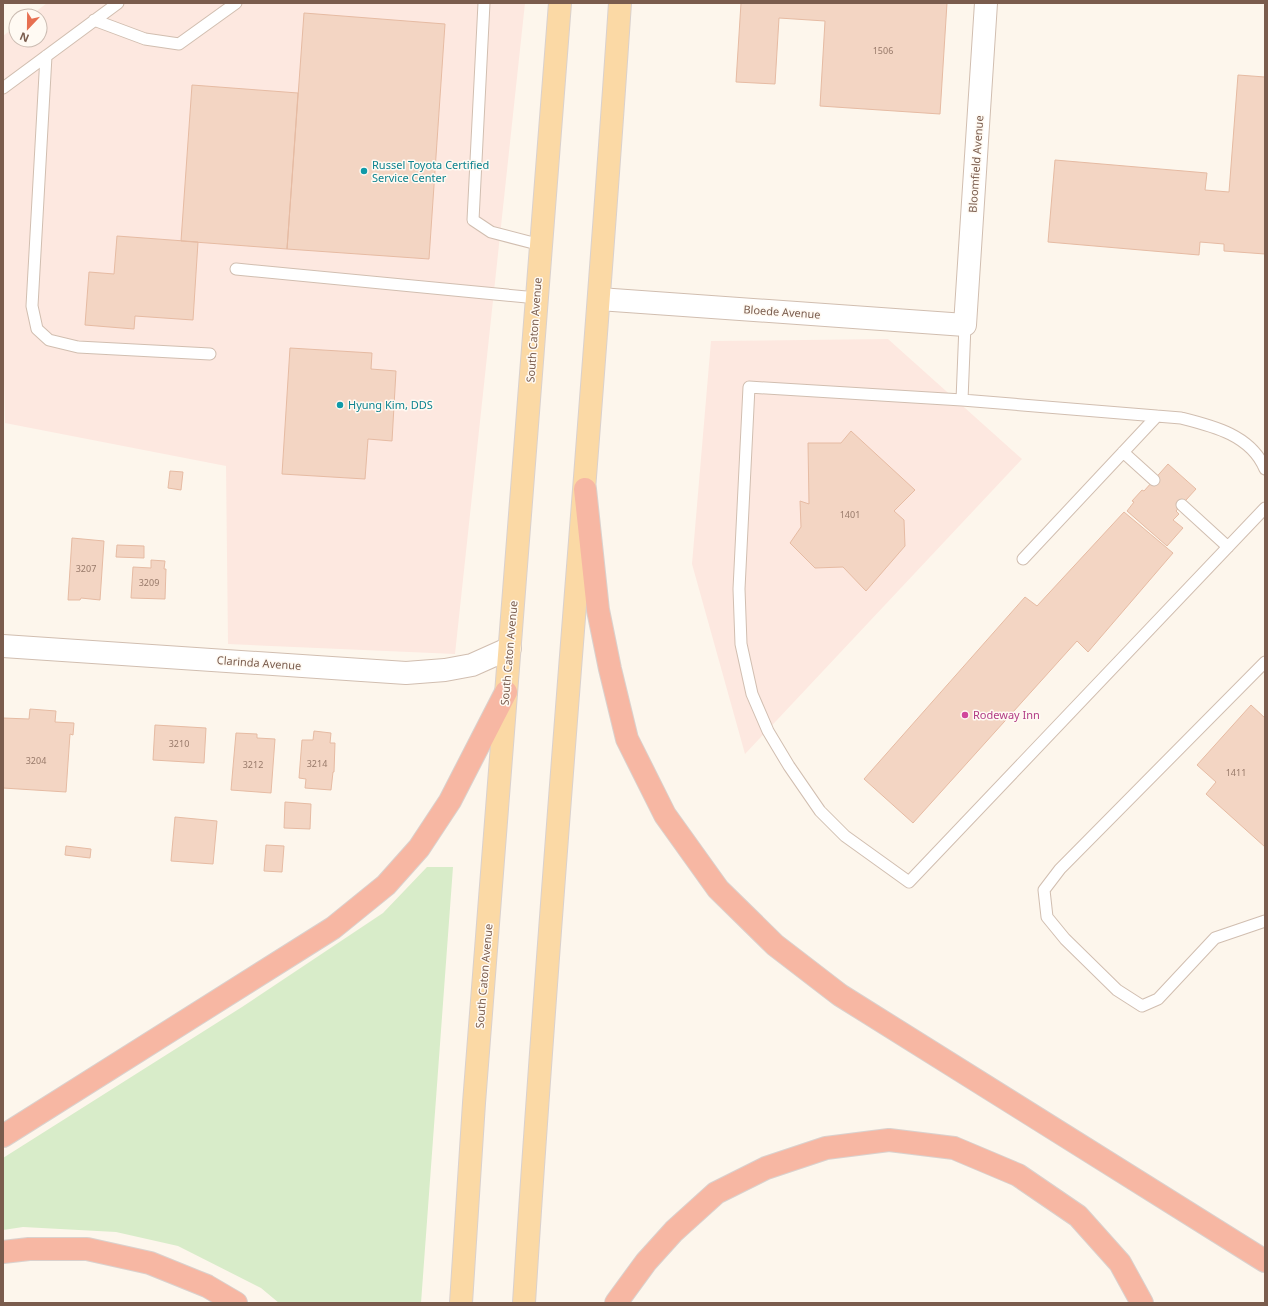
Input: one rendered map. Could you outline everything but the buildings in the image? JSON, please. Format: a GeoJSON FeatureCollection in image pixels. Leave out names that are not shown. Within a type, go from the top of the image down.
{"type":"FeatureCollection","features":[{"type":"Feature","properties":{"kind":"highway"},"geometry":{"type":"LineString","coordinates":[[585,489],[598,610],[610,669],[627,739],[665,815],[718,889],[775,945],[840,995],[1265,1261]]}},
{"type":"Feature","properties":{"kind":"highway"},"geometry":{"type":"LineString","coordinates":[[3,1136],[333,928],[386,886],[419,848],[450,801],[506,692]]}},
{"type":"Feature","properties":{"kind":"highway"},"geometry":{"type":"LineString","coordinates":[[616,1303],[646,1262],[674,1231],[716,1193],[766,1168],[826,1148],[889,1140],[954,1148],[1018,1175],[1078,1216],[1120,1263],[1142,1303]]}},
{"type":"Feature","properties":{"kind":"highway"},"geometry":{"type":"LineString","coordinates":[[3,1252],[29,1249],[87,1249],[150,1263],[207,1286],[236,1303]]}},
{"type":"Feature","properties":{"kind":"main road","name":"South Caton Avenue"},"geometry":{"type":"LineString","coordinates":[[461,1303],[474,1103],[560,3]]}},
{"type":"Feature","properties":{"kind":"main road"},"geometry":{"type":"LineString","coordinates":[[524,1303],[536,1110],[585,489],[620,3]]}},
{"type":"Feature","properties":{"kind":"street","name":"Bloomfield Avenue"},"geometry":{"type":"LineString","coordinates":[[965,325],[986,3]]}},
{"type":"Feature","properties":{"kind":"street","name":"Bloede Avenue"},"geometry":{"type":"LineString","coordinates":[[599,299],[965,325]]}},
{"type":"Feature","properties":{"kind":"street","name":"Clarinda Avenue"},"geometry":{"type":"LineString","coordinates":[[3,646],[406,673],[445,670],[472,665],[510,648]]}},
{"type":"Feature","properties":{"kind":"lane"},"geometry":{"type":"LineString","coordinates":[[3,88],[118,3]]}},
{"type":"Feature","properties":{"kind":"lane"},"geometry":{"type":"LineString","coordinates":[[94,20],[145,39],[179,44],[236,3]]}},
{"type":"Feature","properties":{"kind":"lane"},"geometry":{"type":"LineString","coordinates":[[484,3],[473,220],[491,232],[541,245]]}},
{"type":"Feature","properties":{"kind":"lane"},"geometry":{"type":"LineString","coordinates":[[46,56],[32,306],[37,329],[49,340],[78,347],[210,354]]}},
{"type":"Feature","properties":{"kind":"lane"},"geometry":{"type":"LineString","coordinates":[[236,269],[537,298]]}},
{"type":"Feature","properties":{"kind":"lane"},"geometry":{"type":"LineString","coordinates":[[962,400],[965,325]]}},
{"type":"Feature","properties":{"kind":"lane"},"geometry":{"type":"LineString","coordinates":[[1265,469],[1262,462],[1248,444],[1235,435],[1209,425],[1181,418],[962,400],[749,387],[739,589],[741,644],[752,694],[768,731],[789,766],[820,811],[845,836],[909,882],[1265,508]]}},
{"type":"Feature","properties":{"kind":"lane"},"geometry":{"type":"LineString","coordinates":[[1023,559],[1157,416]]}},
{"type":"Feature","properties":{"kind":"lane"},"geometry":{"type":"LineString","coordinates":[[1124,452],[1154,480]]}},
{"type":"Feature","properties":{"kind":"lane"},"geometry":{"type":"LineString","coordinates":[[1182,505],[1228,547]]}},
{"type":"Feature","properties":{"kind":"lane"},"geometry":{"type":"LineString","coordinates":[[1265,662],[1060,869],[1044,890],[1047,917],[1065,938],[1117,990],[1142,1006],[1158,999],[1215,938],[1265,921]]}},
{"type":"Feature","properties":{"kind":"shaded area"},"geometry":{"type":"Polygon","coordinates":[[[47,3],[525,3],[455,654],[228,644],[226,466],[5,423],[3,337],[3,36],[8,32],[8,48],[48,48],[48,8],[40,8],[47,3]]]}},
{"type":"Feature","properties":{"kind":"shaded area"},"geometry":{"type":"Polygon","coordinates":[[[888,339],[1022,459],[745,754],[692,564],[711,341],[888,339]]]}},
{"type":"Feature","properties":{"kind":"green space"},"geometry":{"type":"Polygon","coordinates":[[[427,867],[453,867],[421,1303],[279,1303],[261,1288],[178,1246],[116,1232],[23,1227],[3,1230],[3,1158],[242,1007],[383,913],[427,867]]]}},
{"type":"Feature","properties":{"kind":"place","name":"Russel Toyota Certified Service Center"},"geometry":{"type":"Point","coordinates":[364,171]}},
{"type":"Feature","properties":{"kind":"place","name":"Hyung Kim, DDS"},"geometry":{"type":"Point","coordinates":[340,405]}},
{"type":"Feature","properties":{"kind":"place","name":"Rodeway Inn"},"geometry":{"type":"Point","coordinates":[965,715]}}]}
